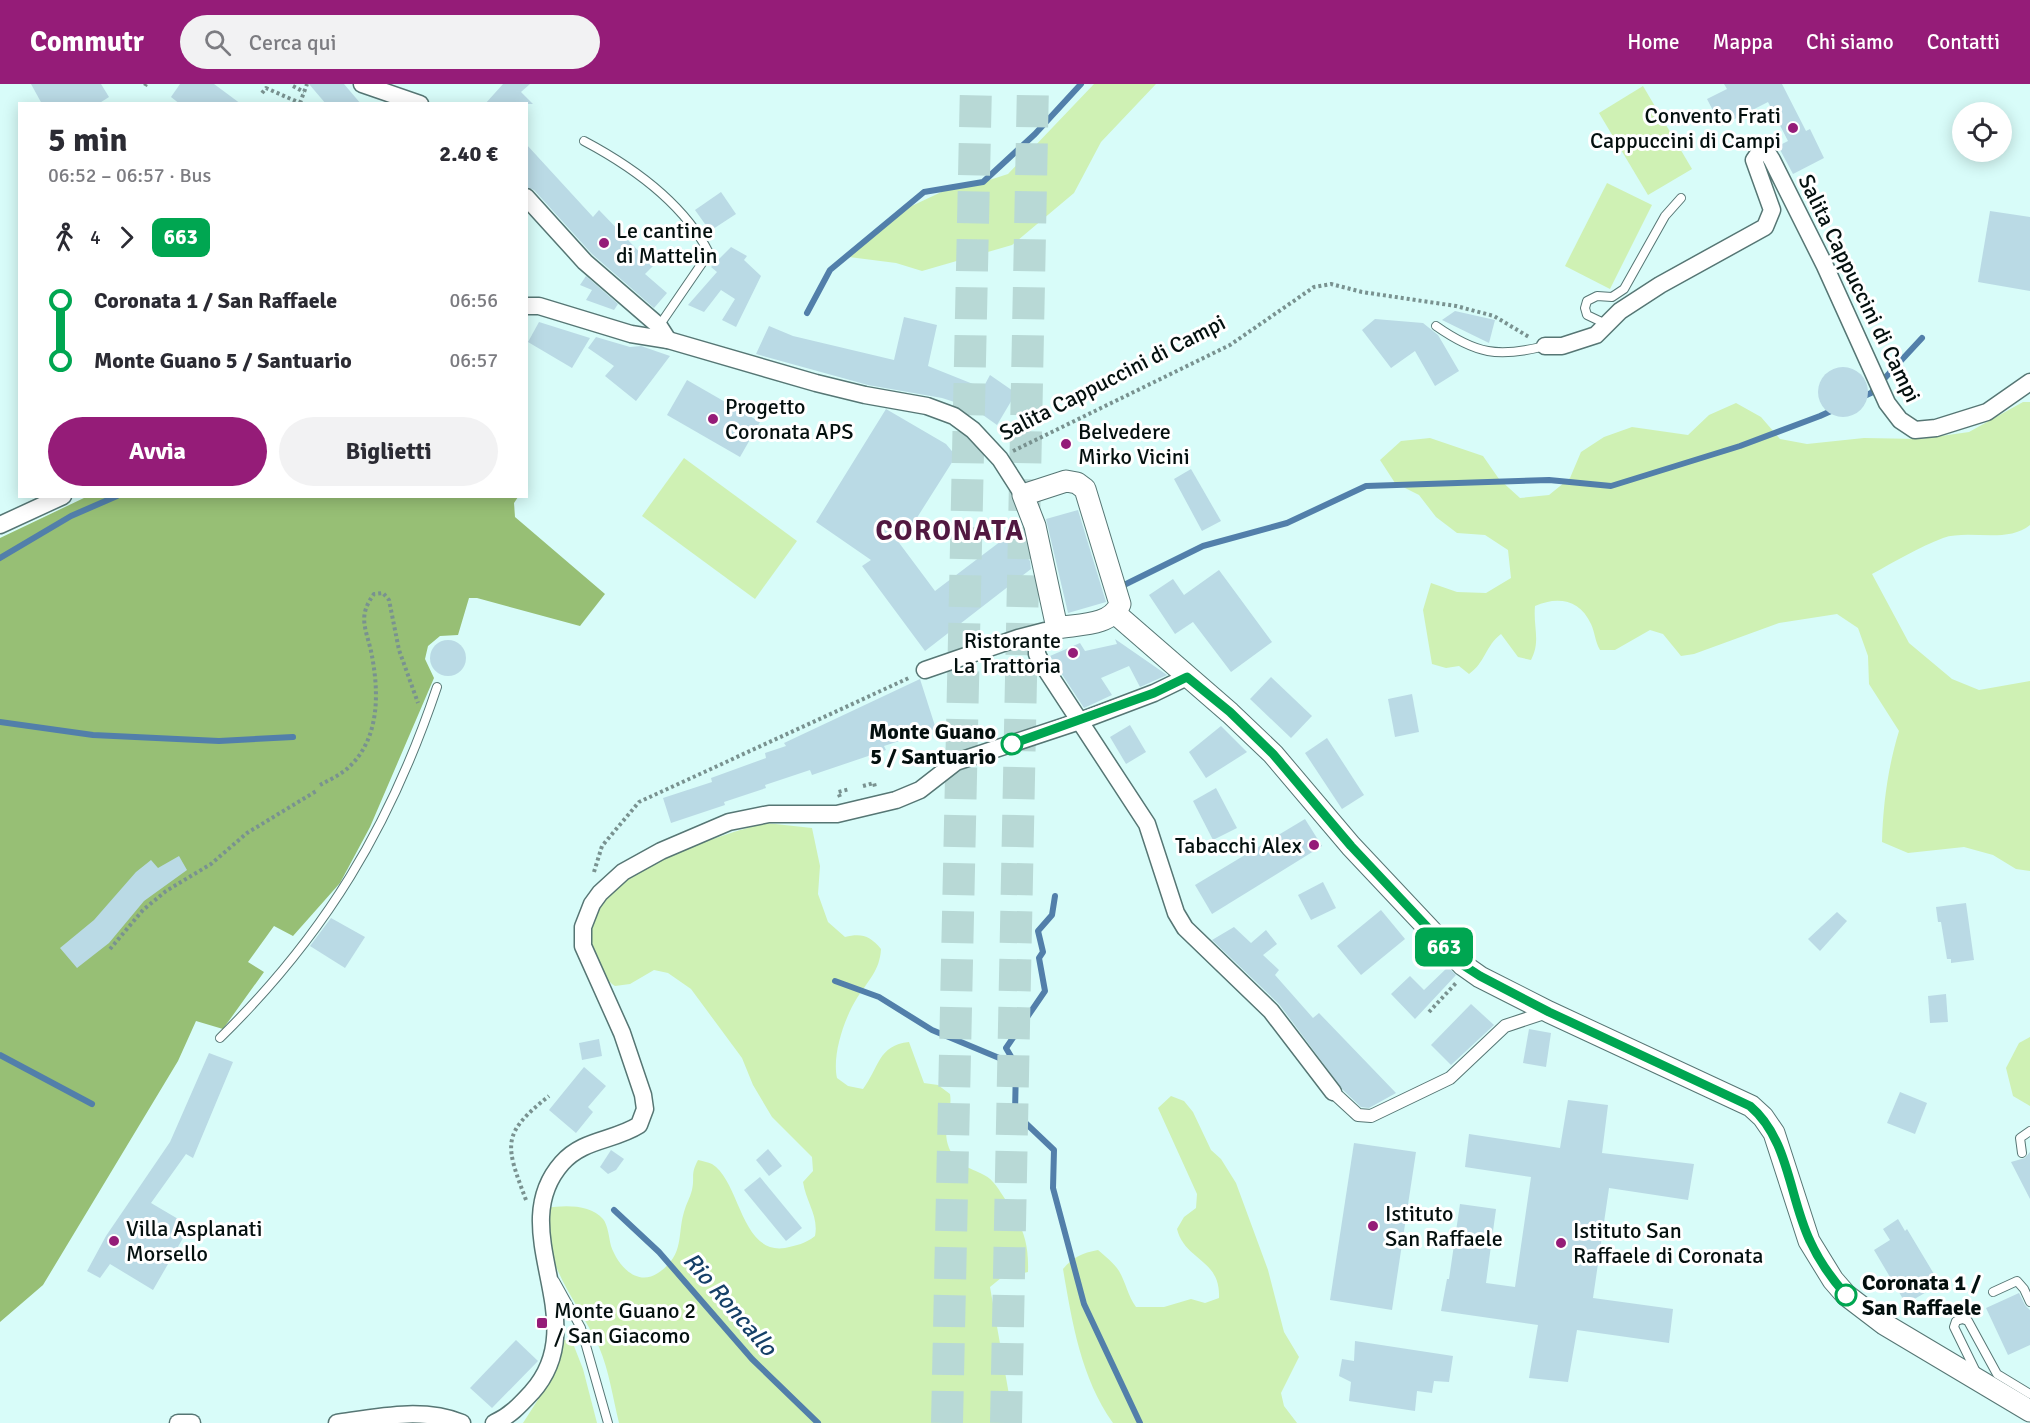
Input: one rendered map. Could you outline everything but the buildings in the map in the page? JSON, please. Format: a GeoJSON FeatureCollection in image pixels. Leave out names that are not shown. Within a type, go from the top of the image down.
{"type":"FeatureCollection","features":[{"type":"Feature","properties":{"kind":"street"},"geometry":{"type":"LineString","coordinates":[[362,84],[414,102]]}},
{"type":"Feature","properties":{"kind":"street","name":"Salita Cappuccini di Campi"},"geometry":{"type":"LineString","coordinates":[[1545,346],[1562,346],[1596,335],[1620,311],[1660,285],[1766,227],[1772,210],[1754,160],[1761,150],[1767,152],[1772,160],[1825,266],[1887,403],[1900,420],[1915,430],[1936,428],[1987,412],[2030,382]]}},
{"type":"Feature","properties":{"kind":"street"},"geometry":{"type":"LineString","coordinates":[[528,199],[585,262],[664,333]]}},
{"type":"Feature","properties":{"kind":"street"},"geometry":{"type":"LineString","coordinates":[[528,306],[539,306],[631,334],[664,333],[816,383],[865,395],[927,406],[954,416],[973,430],[1000,459],[1023,495],[1035,526],[1057,628]]}},
{"type":"Feature","properties":{"kind":"street"},"geometry":{"type":"LineString","coordinates":[[925,670],[1018,638],[1108,619],[1116,614],[1120,604],[1085,489],[1077,483],[1066,481],[1023,495]]}},
{"type":"Feature","properties":{"kind":"street"},"geometry":{"type":"LineString","coordinates":[[0,525],[59,498]]}},
{"type":"Feature","properties":{"kind":"street"},"geometry":{"type":"LineString","coordinates":[[1116,614],[1230,712],[1273,754],[1356,852],[1443,946],[1469,969],[1549,1012],[1750,1106],[1763,1117],[1774,1133],[1809,1241],[1833,1280],[1846,1295],[1884,1324],[2030,1411]]}},
{"type":"Feature","properties":{"kind":"street"},"geometry":{"type":"LineString","coordinates":[[1037,634],[1037,654],[1041,662],[1147,824],[1176,913],[1185,928],[1271,1011],[1333,1092],[1358,1115],[1371,1116],[1450,1078],[1504,1026],[1549,1012]]}},
{"type":"Feature","properties":{"kind":"street"},"geometry":{"type":"LineString","coordinates":[[494,1423],[519,1407],[537,1386],[552,1356],[557,1329],[539,1224],[545,1193],[553,1175],[563,1162],[590,1142],[633,1128],[643,1118],[645,1109],[643,1095],[625,1041],[584,946],[583,927],[600,893],[623,872],[641,861],[729,822],[770,814],[837,814],[880,804],[920,790],[956,762],[1080,721],[1154,693],[1187,677]]}},
{"type":"Feature","properties":{"kind":"street"},"geometry":{"type":"LineString","coordinates":[[337,1423],[385,1416],[435,1415],[462,1423]]}},
{"type":"Feature","properties":{"kind":"street"},"geometry":{"type":"LineString","coordinates":[[178,1423],[192,1423]]}},
{"type":"Feature","properties":{"kind":"lane"},"geometry":{"type":"LineString","coordinates":[[584,141],[641,175],[700,236],[709,253],[664,333]]}},
{"type":"Feature","properties":{"kind":"lane"},"geometry":{"type":"LineString","coordinates":[[1607,324],[1587,315],[1585,308],[1587,301],[1597,296],[1612,297],[1624,289],[1665,216],[1681,198]]}},
{"type":"Feature","properties":{"kind":"lane"},"geometry":{"type":"LineString","coordinates":[[1436,326],[1459,342],[1496,354],[1515,354],[1545,346]]}},
{"type":"Feature","properties":{"kind":"lane"},"geometry":{"type":"LineString","coordinates":[[220,1038],[254,1005],[337,902],[375,835],[423,729],[437,687]]}},
{"type":"Feature","properties":{"kind":"lane"},"geometry":{"type":"LineString","coordinates":[[2022,1153],[2020,1138],[2030,1131]]}},
{"type":"Feature","properties":{"kind":"lane"},"geometry":{"type":"LineString","coordinates":[[548,1267],[581,1328],[608,1423]]}},
{"type":"Feature","properties":{"kind":"lane"},"geometry":{"type":"LineString","coordinates":[[1993,1292],[2017,1281],[2024,1288],[2030,1302]]}},
{"type":"Feature","properties":{"kind":"lane"},"geometry":{"type":"LineString","coordinates":[[1981,1381],[1954,1327],[1956,1321],[1961,1319],[1968,1321],[1997,1374],[2030,1394]]}},
{"type":"Feature","properties":{"kind":"path"},"geometry":{"type":"LineString","coordinates":[[300,102],[307,84]]}},
{"type":"Feature","properties":{"kind":"path"},"geometry":{"type":"LineString","coordinates":[[293,86],[304,92]]}},
{"type":"Feature","properties":{"kind":"path"},"geometry":{"type":"LineString","coordinates":[[262,93],[266,88],[298,102]]}},
{"type":"Feature","properties":{"kind":"path","name":"Salita Cappuccini di Campi"},"geometry":{"type":"LineString","coordinates":[[1000,459],[1230,345],[1314,287],[1331,284],[1362,292],[1456,306],[1494,316],[1545,346]]}},
{"type":"Feature","properties":{"kind":"path"},"geometry":{"type":"LineString","coordinates":[[110,949],[143,910],[166,891],[210,864],[247,833],[348,768],[362,749],[375,722],[378,681],[363,622],[365,606],[374,594],[382,593],[389,600],[399,650],[414,689],[423,729]]}},
{"type":"Feature","properties":{"kind":"path"},"geometry":{"type":"LineString","coordinates":[[594,872],[602,846],[639,802],[925,670]]}},
{"type":"Feature","properties":{"kind":"path"},"geometry":{"type":"LineString","coordinates":[[1429,1012],[1469,969]]}},
{"type":"Feature","properties":{"kind":"path"},"geometry":{"type":"LineString","coordinates":[[539,1224],[527,1203],[511,1162],[512,1133],[521,1118],[549,1096]]}},
{"type":"Feature","properties":{"kind":"green space"},"geometry":{"type":"Polygon","coordinates":[[[1094,84],[1156,84],[1101,142],[1074,193],[1012,245],[922,271],[896,263],[849,257],[901,211],[952,187],[980,183],[1008,174],[1094,84]]]}},
{"type":"Feature","properties":{"kind":"green space"},"geometry":{"type":"Polygon","coordinates":[[[1643,86],[1692,169],[1648,195],[1599,113],[1643,86]]]}},
{"type":"Feature","properties":{"kind":"green space"},"geometry":{"type":"Polygon","coordinates":[[[1607,183],[1652,205],[1610,289],[1565,266],[1607,183]]]}},
{"type":"Feature","properties":{"kind":"green space"},"geometry":{"type":"Polygon","coordinates":[[[2023,402],[2030,402],[2030,525],[2010,534],[1943,538],[1872,574],[1909,643],[1952,679],[1979,690],[2030,681],[2030,871],[2016,869],[1993,855],[1964,847],[1908,853],[1882,842],[1887,786],[1899,731],[1869,684],[1868,656],[1858,628],[1837,614],[1779,623],[1694,654],[1681,656],[1663,634],[1650,630],[1615,650],[1600,650],[1591,624],[1581,609],[1567,602],[1551,601],[1535,606],[1536,646],[1531,660],[1518,657],[1501,634],[1492,643],[1479,665],[1469,674],[1459,666],[1446,668],[1432,664],[1423,610],[1431,583],[1457,592],[1486,593],[1511,578],[1508,550],[1485,535],[1457,533],[1436,517],[1419,495],[1395,483],[1380,460],[1401,441],[1430,438],[1483,456],[1499,479],[1520,498],[1549,495],[1570,478],[1581,452],[1604,437],[1632,427],[1688,435],[1709,415],[1736,403],[1761,417],[1780,439],[1807,444],[1864,438],[1920,439],[1969,432],[2023,402]]]}},
{"type":"Feature","properties":{"kind":"green space"},"geometry":{"type":"Polygon","coordinates":[[[684,458],[797,541],[755,599],[642,516],[684,458]]]}},
{"type":"Feature","properties":{"kind":"green space"},"geometry":{"type":"Polygon","coordinates":[[[84,498],[517,498],[514,503],[515,517],[605,594],[580,626],[477,598],[469,598],[458,635],[440,636],[428,646],[425,659],[434,678],[370,827],[340,883],[293,936],[274,926],[248,962],[264,972],[223,1029],[196,1021],[178,1061],[43,1285],[0,1322],[0,538],[84,498]]]}},
{"type":"Feature","properties":{"kind":"green space"},"geometry":{"type":"Polygon","coordinates":[[[766,823],[812,828],[820,866],[818,894],[828,922],[845,937],[856,935],[865,937],[881,949],[876,969],[857,998],[844,1026],[836,1059],[837,1078],[848,1086],[863,1089],[885,1053],[899,1044],[909,1042],[924,1083],[938,1085],[950,1094],[946,1134],[952,1154],[968,1168],[988,1177],[993,1182],[1020,1226],[1026,1242],[1028,1272],[1001,1278],[990,1287],[1014,1423],[619,1423],[599,1347],[555,1263],[546,1227],[547,1208],[576,1207],[598,1214],[605,1222],[611,1246],[618,1261],[629,1272],[643,1278],[658,1273],[667,1266],[676,1252],[698,1160],[712,1164],[721,1173],[750,1229],[759,1240],[770,1247],[785,1248],[804,1243],[815,1236],[816,1229],[814,1215],[803,1182],[813,1171],[812,1157],[772,1117],[753,1085],[742,1058],[691,989],[668,973],[654,970],[630,984],[615,986],[604,976],[596,964],[591,949],[593,914],[595,908],[607,894],[647,867],[699,844],[766,823]]]}},
{"type":"Feature","properties":{"kind":"green space"},"geometry":{"type":"Polygon","coordinates":[[[2030,1037],[2030,1106],[2013,1096],[2006,1068],[2019,1043],[2030,1037]]]}},
{"type":"Feature","properties":{"kind":"green space"},"geometry":{"type":"Polygon","coordinates":[[[1171,1096],[1184,1101],[1193,1112],[1211,1150],[1221,1159],[1236,1183],[1268,1270],[1284,1332],[1299,1357],[1281,1393],[1284,1406],[1297,1423],[1113,1423],[1102,1406],[1085,1368],[1074,1329],[1063,1269],[1078,1256],[1098,1250],[1106,1257],[1119,1271],[1136,1307],[1164,1307],[1191,1299],[1205,1303],[1219,1298],[1214,1275],[1209,1267],[1187,1248],[1177,1229],[1184,1217],[1196,1208],[1197,1194],[1158,1108],[1171,1096]]]}},
{"type":"Feature","properties":{"kind":"green space"},"geometry":{"type":"Polygon","coordinates":[[[564,1340],[572,1341],[583,1369],[597,1423],[523,1423],[550,1381],[564,1340]]]}},
{"type":"Feature","properties":{"kind":"waterway"},"geometry":{"type":"LineString","coordinates":[[807,313],[830,270],[924,192],[983,182],[1035,134],[1081,84]]}},
{"type":"Feature","properties":{"kind":"waterway"},"geometry":{"type":"LineString","coordinates":[[1122,586],[1203,546],[1287,523],[1366,486],[1549,480],[1611,486],[1740,446],[1820,416],[1871,393],[1922,338]]}},
{"type":"Feature","properties":{"kind":"waterway"},"geometry":{"type":"LineString","coordinates":[[0,558],[71,516],[112,498]]}},
{"type":"Feature","properties":{"kind":"waterway"},"geometry":{"type":"LineString","coordinates":[[0,722],[93,735],[219,741],[293,737]]}},
{"type":"Feature","properties":{"kind":"waterway"},"geometry":{"type":"LineString","coordinates":[[1055,896],[1052,915],[1038,931],[1043,952],[1039,958],[1045,991],[1006,1048],[1016,1065],[1015,1113],[1054,1150],[1053,1188],[1084,1304],[1140,1423]]}},
{"type":"Feature","properties":{"kind":"waterway"},"geometry":{"type":"LineString","coordinates":[[835,981],[879,997],[932,1030],[1016,1065]]}},
{"type":"Feature","properties":{"kind":"waterway"},"geometry":{"type":"LineString","coordinates":[[0,1055],[92,1104]]}},
{"type":"Feature","properties":{"kind":"waterway","name":"Rio Roncallo"},"geometry":{"type":"LineString","coordinates":[[614,1210],[659,1252],[752,1359],[818,1423]]}},
{"type":"Feature","properties":{"kind":"tunnel"},"geometry":{"type":"LineString","coordinates":[[947,1423],[976,84]]}},
{"type":"Feature","properties":{"kind":"tunnel"},"geometry":{"type":"LineString","coordinates":[[1006,1423],[1033,84]]}},
{"type":"Feature","properties":{"kind":"bus line","name":"663"},"geometry":{"type":"LineString","coordinates":[[1012,744],[1154,693],[1187,677],[1230,712],[1273,754],[1351,846],[1418,920],[1463,965],[1549,1012],[1750,1106],[1763,1117],[1774,1133],[1809,1241],[1833,1280],[1846,1295]]}},
{"type":"Feature","properties":{"kind":"place","name":"Convento Frati Cappuccini di Campi"},"geometry":{"type":"Point","coordinates":[1793,128]}},
{"type":"Feature","properties":{"kind":"place","name":"Le cantine di Mattelin"},"geometry":{"type":"Point","coordinates":[604,243]}},
{"type":"Feature","properties":{"kind":"place","name":"Progetto Coronata APS"},"geometry":{"type":"Point","coordinates":[713,419]}},
{"type":"Feature","properties":{"kind":"place","name":"Belvedere Mirko Vicini"},"geometry":{"type":"Point","coordinates":[1066,444]}},
{"type":"Feature","properties":{"kind":"place","name":"Ristorante La Trattoria"},"geometry":{"type":"Point","coordinates":[1073,653]}},
{"type":"Feature","properties":{"kind":"place","name":"Monte Guano 5 / Santuario"},"geometry":{"type":"Point","coordinates":[1012,744]}},
{"type":"Feature","properties":{"kind":"place","name":"Tabacchi Alex"},"geometry":{"type":"Point","coordinates":[1314,845]}},
{"type":"Feature","properties":{"kind":"place","name":"Istituto San Raffaele"},"geometry":{"type":"Point","coordinates":[1373,1226]}},
{"type":"Feature","properties":{"kind":"place","name":"Villa Asplanati Morsello"},"geometry":{"type":"Point","coordinates":[114,1241]}},
{"type":"Feature","properties":{"kind":"place","name":"Istituto San Raffaele di Coronata"},"geometry":{"type":"Point","coordinates":[1561,1243]}},
{"type":"Feature","properties":{"kind":"place","name":"Coronata 1 / San Raffaele"},"geometry":{"type":"Point","coordinates":[1846,1295]}},
{"type":"Feature","properties":{"kind":"place","name":"Monte Guano 2 / San Giacomo"},"geometry":{"type":"Point","coordinates":[542,1323]}},
{"type":"Feature","properties":{"kind":"district","name":"CORONATA"},"geometry":{"type":"Point","coordinates":[950,530]}}]}
